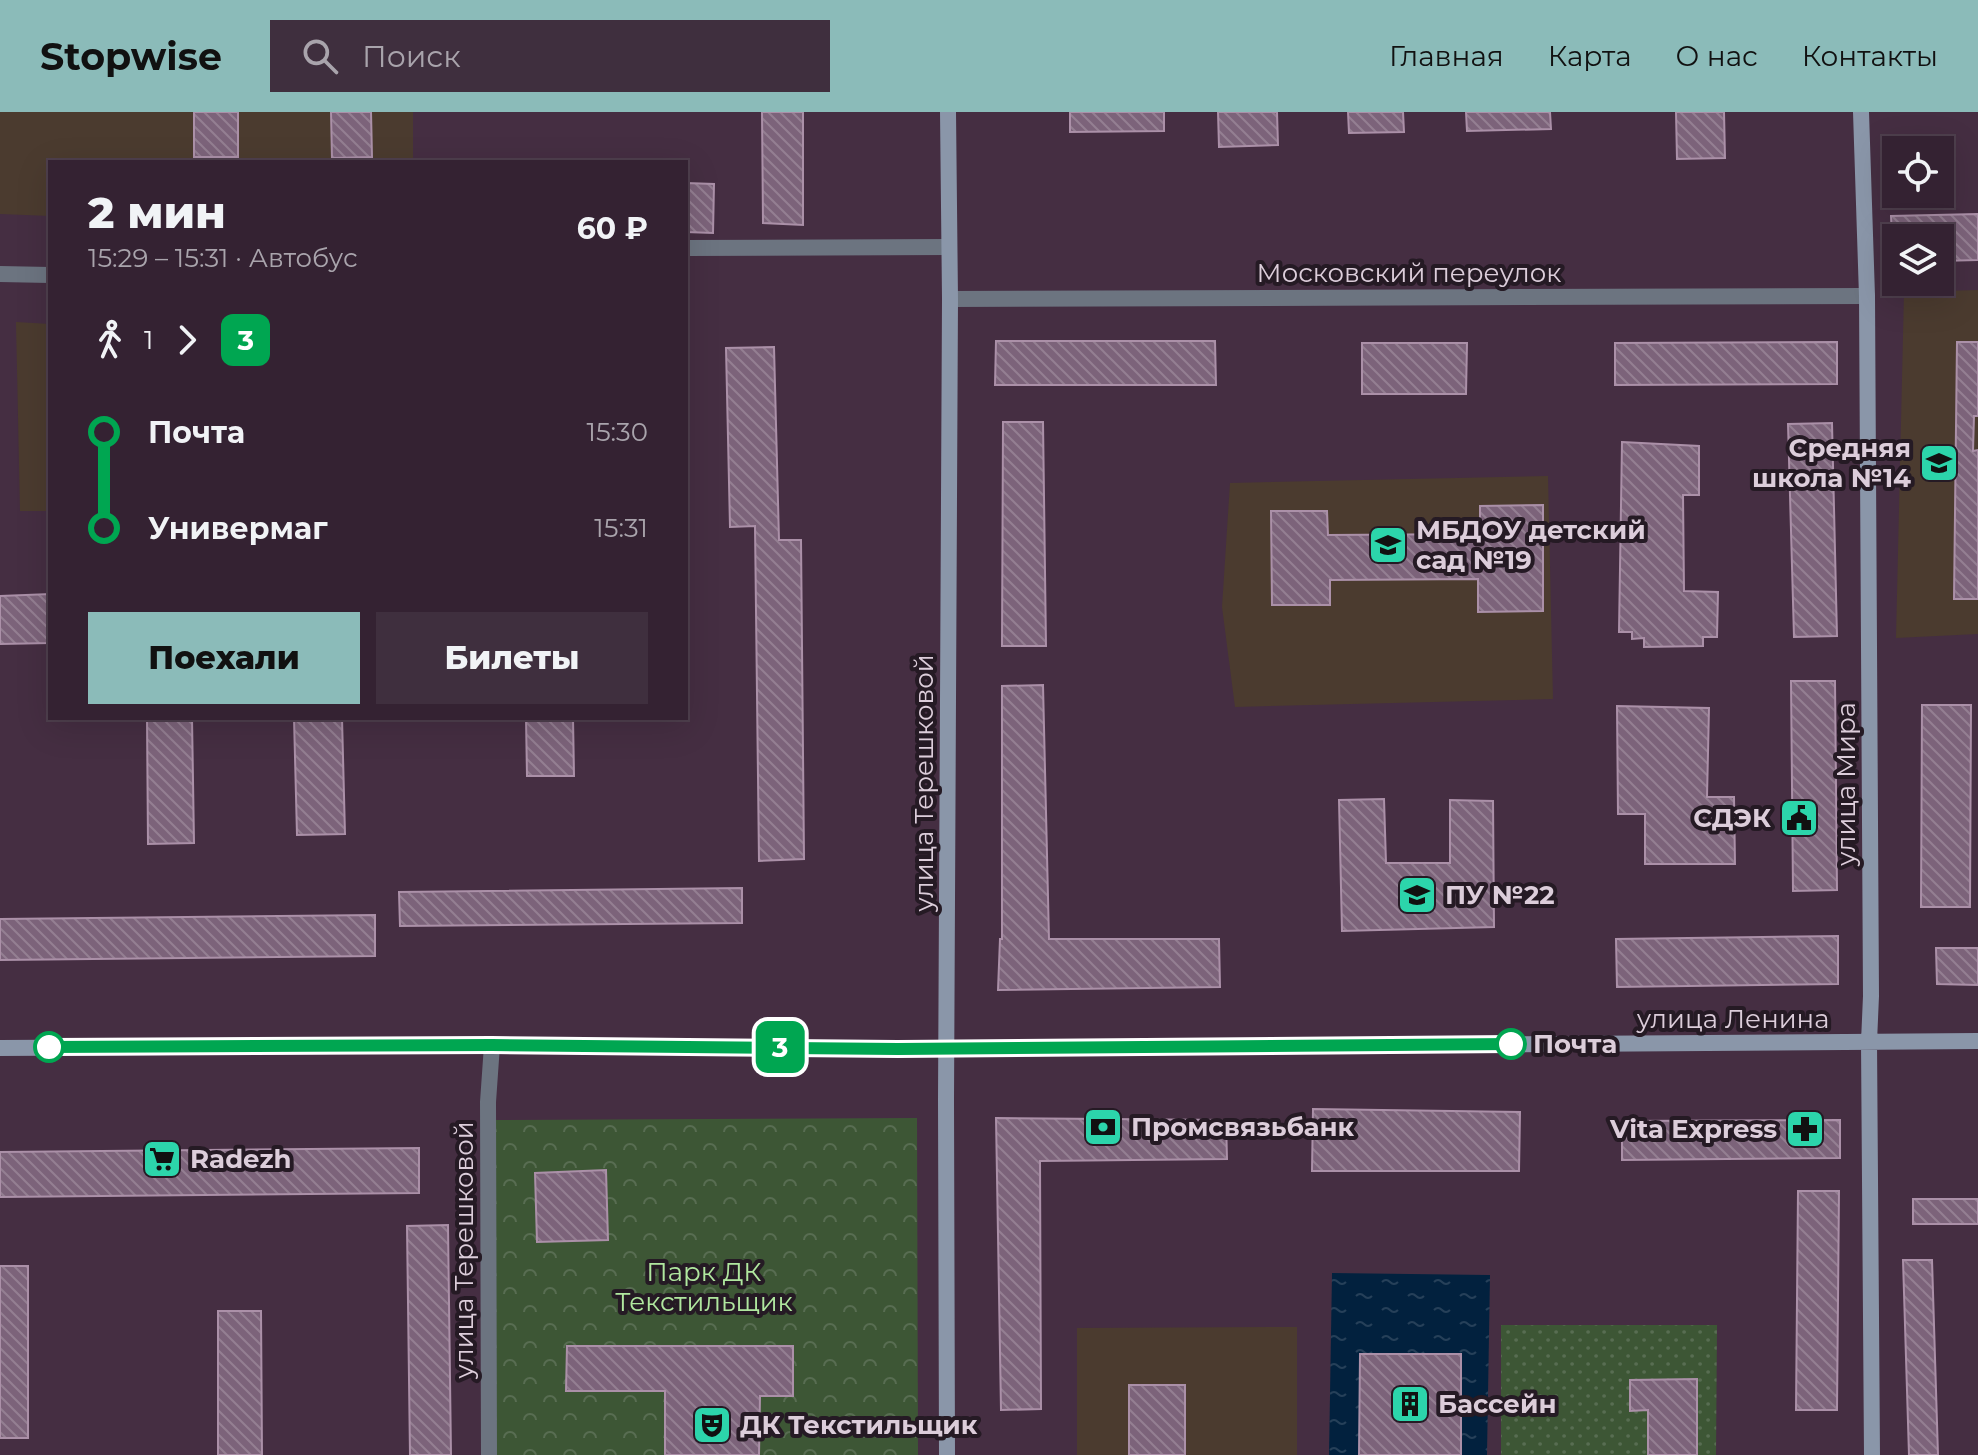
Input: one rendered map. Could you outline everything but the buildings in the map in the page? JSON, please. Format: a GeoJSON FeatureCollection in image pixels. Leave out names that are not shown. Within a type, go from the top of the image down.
{"type":"FeatureCollection","features":[{"type":"Feature","properties":{"kind":"street","name":"улица Терешковой"},"geometry":{"type":"LineString","coordinates":[[947,1455],[948,112]]}},
{"type":"Feature","properties":{"kind":"street","name":"улица Мира"},"geometry":{"type":"LineString","coordinates":[[1861,112],[1867,296],[1872,1455]]}},
{"type":"Feature","properties":{"kind":"street"},"geometry":{"type":"LineString","coordinates":[[688,248],[949,247]]}},
{"type":"Feature","properties":{"kind":"street"},"geometry":{"type":"LineString","coordinates":[[0,274],[48,275]]}},
{"type":"Feature","properties":{"kind":"street","name":"Московский переулок"},"geometry":{"type":"LineString","coordinates":[[950,299],[1867,296]]}},
{"type":"Feature","properties":{"kind":"street","name":"улица Ленина"},"geometry":{"type":"LineString","coordinates":[[0,1048],[492,1045],[946,1048],[1978,1041]]}},
{"type":"Feature","properties":{"kind":"street","name":"улица Терешковой"},"geometry":{"type":"LineString","coordinates":[[489,1455],[488,1102],[492,1045]]}},
{"type":"Feature","properties":{"kind":"shaded area"},"geometry":{"type":"Polygon","coordinates":[[[0,112],[413,112],[413,160],[48,160],[48,216],[0,214],[0,112]]]}},
{"type":"Feature","properties":{"kind":"shaded area","name":"Средняя школа №14"},"geometry":{"type":"Polygon","coordinates":[[[1978,290],[1978,634],[1896,638],[1904,296],[1954,296],[1954,291],[1978,290]]]}},
{"type":"Feature","properties":{"kind":"shaded area"},"geometry":{"type":"Polygon","coordinates":[[[16,322],[48,324],[48,511],[20,511],[16,322]]]}},
{"type":"Feature","properties":{"kind":"shaded area","name":"МБДОУ детский сад №19"},"geometry":{"type":"Polygon","coordinates":[[[1548,476],[1553,699],[1235,707],[1222,607],[1230,483],[1548,476]]]}},
{"type":"Feature","properties":{"kind":"shaded area"},"geometry":{"type":"Polygon","coordinates":[[[1297,1327],[1297,1455],[1077,1455],[1077,1328],[1297,1327]]]}},
{"type":"Feature","properties":{"kind":"green space","name":"Парк ДК Текстильщик"},"geometry":{"type":"Polygon","coordinates":[[[917,1118],[918,1455],[491,1455],[490,1120],[917,1118]]]}},
{"type":"Feature","properties":{"kind":"green space"},"geometry":{"type":"Polygon","coordinates":[[[1501,1325],[1717,1325],[1716,1455],[1501,1455],[1501,1325]]]}},
{"type":"Feature","properties":{"kind":"water"},"geometry":{"type":"Polygon","coordinates":[[[1332,1273],[1490,1275],[1487,1455],[1329,1455],[1332,1273]]]}},
{"type":"Feature","properties":{"kind":"bus line","name":"3"},"geometry":{"type":"LineString","coordinates":[[49,1047],[492,1045],[898,1049],[1511,1044]]}},
{"type":"Feature","properties":{"kind":"place","name":"Средняя школа №14"},"geometry":{"type":"Point","coordinates":[1939,463]}},
{"type":"Feature","properties":{"kind":"place","name":"МБДОУ детский сад №19"},"geometry":{"type":"Point","coordinates":[1388,545]}},
{"type":"Feature","properties":{"kind":"place","name":"СДЭК"},"geometry":{"type":"Point","coordinates":[1799,818]}},
{"type":"Feature","properties":{"kind":"place","name":"ПУ №22"},"geometry":{"type":"Point","coordinates":[1417,895]}},
{"type":"Feature","properties":{"kind":"place","name":"Почта"},"geometry":{"type":"Point","coordinates":[1511,1044]}},
{"type":"Feature","properties":{"kind":"place","name":"Промсвязьбанк"},"geometry":{"type":"Point","coordinates":[1103,1127]}},
{"type":"Feature","properties":{"kind":"place","name":"Vita Express"},"geometry":{"type":"Point","coordinates":[1805,1129]}},
{"type":"Feature","properties":{"kind":"place","name":"Radezh"},"geometry":{"type":"Point","coordinates":[162,1159]}},
{"type":"Feature","properties":{"kind":"place","name":"Бассейн"},"geometry":{"type":"Point","coordinates":[1410,1404]}},
{"type":"Feature","properties":{"kind":"place","name":"ДК Текстильщик"},"geometry":{"type":"Point","coordinates":[712,1425]}}]}
